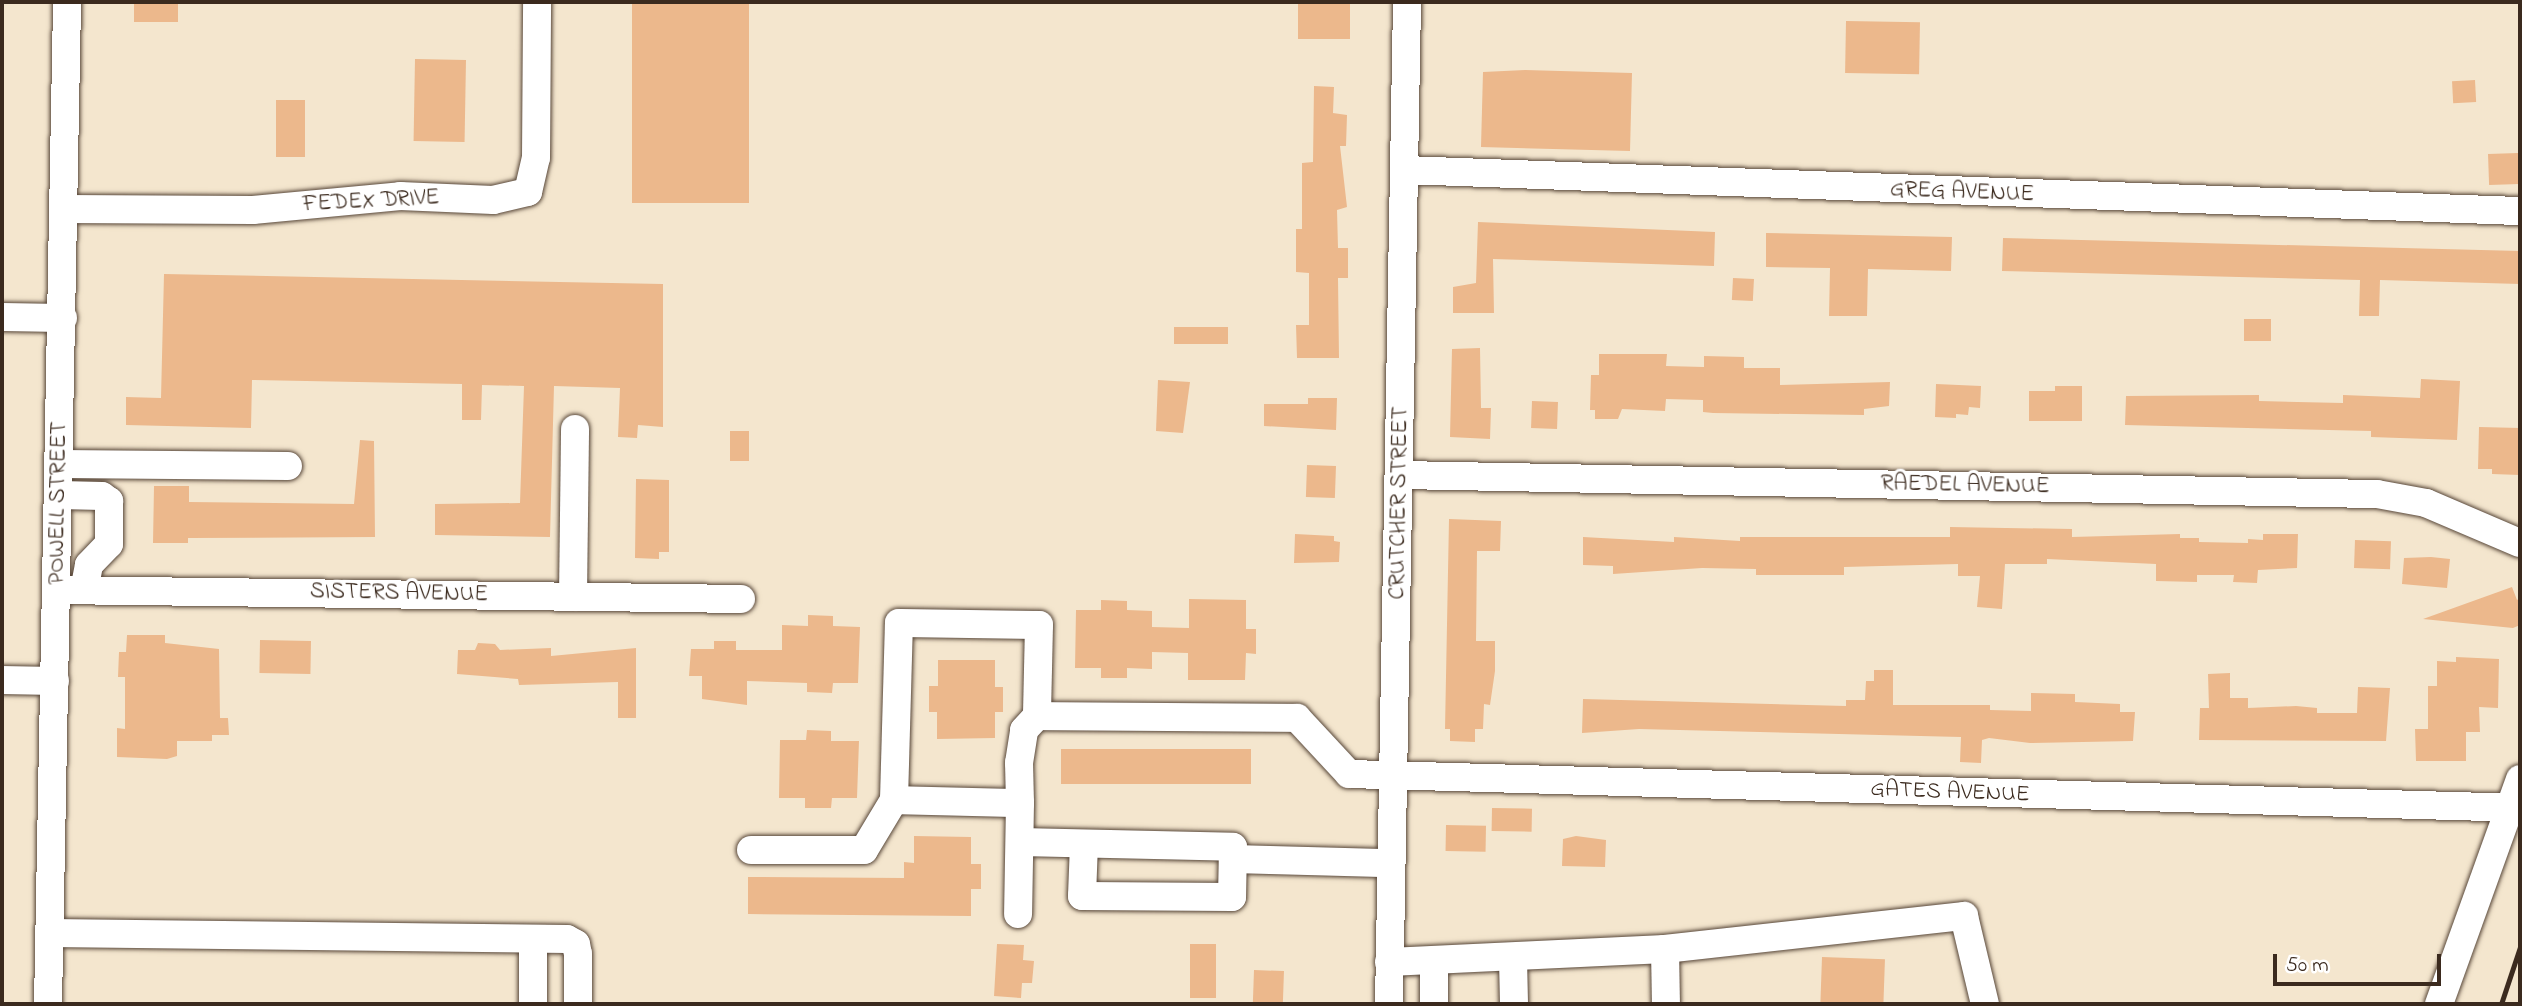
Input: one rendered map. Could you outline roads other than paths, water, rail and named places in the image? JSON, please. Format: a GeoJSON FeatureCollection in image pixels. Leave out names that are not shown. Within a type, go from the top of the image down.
{"type":"FeatureCollection","features":[{"type":"Feature","properties":{"kind":"street","name":"POWELL STREET"},"geometry":{"type":"LineString","coordinates":[[48,1004],[55,681],[71,590],[60,495],[67,2]]}},
{"type":"Feature","properties":{"kind":"street","name":"FEDEX DRIVE"},"geometry":{"type":"LineString","coordinates":[[64,209],[253,211],[400,196],[493,200],[528,192],[536,158],[537,2]]}},
{"type":"Feature","properties":{"kind":"street","name":"CRUTCHER STREET"},"geometry":{"type":"LineString","coordinates":[[1388,1004],[1401,475],[1407,2]]}},
{"type":"Feature","properties":{"kind":"street","name":"GREG AVENUE"},"geometry":{"type":"LineString","coordinates":[[1405,170],[2520,211]]}},
{"type":"Feature","properties":{"kind":"street"},"geometry":{"type":"LineString","coordinates":[[2,317],[63,318]]}},
{"type":"Feature","properties":{"kind":"street"},"geometry":{"type":"LineString","coordinates":[[573,597],[575,429]]}},
{"type":"Feature","properties":{"kind":"street"},"geometry":{"type":"LineString","coordinates":[[60,464],[288,466]]}},
{"type":"Feature","properties":{"kind":"street","name":"RAEDEL AVENUE"},"geometry":{"type":"LineString","coordinates":[[1401,475],[2377,494],[2426,503],[2520,543]]}},
{"type":"Feature","properties":{"kind":"street"},"geometry":{"type":"LineString","coordinates":[[60,495],[102,496],[109,501],[109,544],[71,590]]}},
{"type":"Feature","properties":{"kind":"street","name":"SISTERS AVENUE"},"geometry":{"type":"LineString","coordinates":[[71,590],[741,599]]}},
{"type":"Feature","properties":{"kind":"street"},"geometry":{"type":"LineString","coordinates":[[751,850],[864,850],[894,800],[899,623],[1039,625],[1037,716],[1024,730],[1019,763],[1018,914]]}},
{"type":"Feature","properties":{"kind":"street"},"geometry":{"type":"LineString","coordinates":[[2,680],[55,681]]}},
{"type":"Feature","properties":{"kind":"street","name":"GATES AVENUE"},"geometry":{"type":"LineString","coordinates":[[1037,716],[1297,718],[1349,774],[1393,779],[2514,808]]}},
{"type":"Feature","properties":{"kind":"street"},"geometry":{"type":"LineString","coordinates":[[2439,1004],[2514,808],[2520,779]]}},
{"type":"Feature","properties":{"kind":"street"},"geometry":{"type":"LineString","coordinates":[[894,800],[1020,803]]}},
{"type":"Feature","properties":{"kind":"street"},"geometry":{"type":"LineString","coordinates":[[1020,842],[1233,847],[1232,897],[1082,896],[1084,845]]}},
{"type":"Feature","properties":{"kind":"street"},"geometry":{"type":"LineString","coordinates":[[1233,859],[1391,863]]}},
{"type":"Feature","properties":{"kind":"street"},"geometry":{"type":"LineString","coordinates":[[1389,962],[1513,959],[1665,949],[1964,916],[1985,1004]]}},
{"type":"Feature","properties":{"kind":"street"},"geometry":{"type":"LineString","coordinates":[[50,933],[533,939],[576,944],[578,1004]]}},
{"type":"Feature","properties":{"kind":"street"},"geometry":{"type":"LineString","coordinates":[[533,939],[533,1004]]}},
{"type":"Feature","properties":{"kind":"street"},"geometry":{"type":"LineString","coordinates":[[1665,949],[1666,1004]]}},
{"type":"Feature","properties":{"kind":"street"},"geometry":{"type":"LineString","coordinates":[[1513,959],[1514,1004]]}},
{"type":"Feature","properties":{"kind":"street"},"geometry":{"type":"LineString","coordinates":[[1434,961],[1434,1004]]}},
{"type":"Feature","properties":{"kind":"railway"},"geometry":{"type":"LineString","coordinates":[[2501,1004],[2520,947]]}}]}
